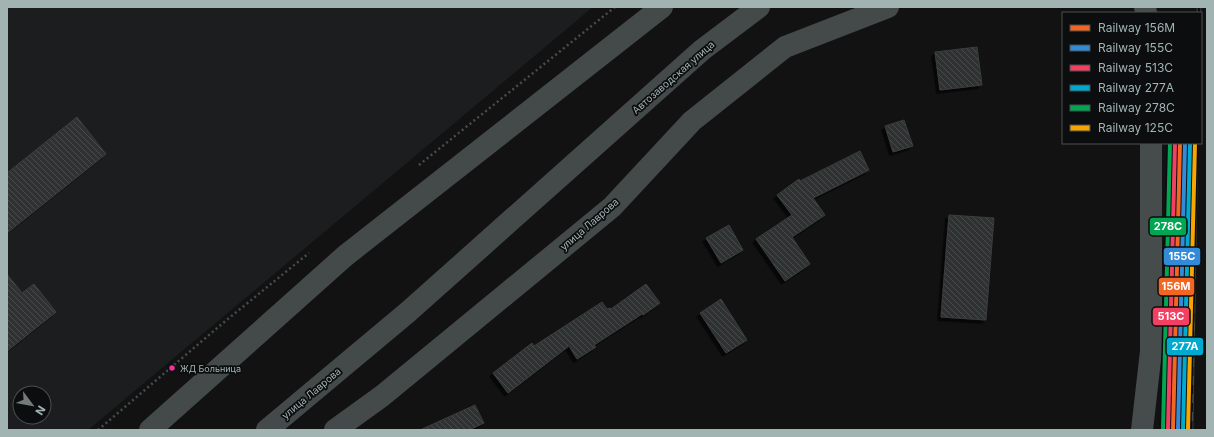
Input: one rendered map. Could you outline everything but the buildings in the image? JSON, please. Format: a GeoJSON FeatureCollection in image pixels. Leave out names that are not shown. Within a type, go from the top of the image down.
{"type":"FeatureCollection","features":[{"type":"Feature","properties":{"kind":"main road"},"geometry":{"type":"LineString","coordinates":[[151,430],[345,256],[662,7]]}},
{"type":"Feature","properties":{"kind":"main road","name":"Автозаводская улица"},"geometry":{"type":"LineString","coordinates":[[589,150],[702,50],[759,7]]}},
{"type":"Feature","properties":{"kind":"main road","name":"улица Лаврова"},"geometry":{"type":"LineString","coordinates":[[335,430],[382,396],[612,207],[692,121],[785,46],[888,7]]}},
{"type":"Feature","properties":{"kind":"main road","name":"улица Лаврова"},"geometry":{"type":"LineString","coordinates":[[267,430],[408,312],[589,150]]}},
{"type":"Feature","properties":{"kind":"street"},"geometry":{"type":"LineString","coordinates":[[1142,430],[1151,351],[1151,144]]}},
{"type":"Feature","properties":{"kind":"shaded area"},"geometry":{"type":"Polygon","coordinates":[[[7,7],[593,7],[88,430],[7,430],[7,7]]]}},
{"type":"Feature","properties":{"kind":"railway"},"geometry":{"type":"LineString","coordinates":[[1199,7],[1199,12]]}},
{"type":"Feature","properties":{"kind":"railway"},"geometry":{"type":"LineString","coordinates":[[1191,430],[1196,144]]}},
{"type":"Feature","properties":{"kind":"rail line","name":"278С"},"geometry":{"type":"LineString","coordinates":[[1163,430],[1170,144]]}},
{"type":"Feature","properties":{"kind":"rail line","name":"513С"},"geometry":{"type":"LineString","coordinates":[[1168,430],[1175,144]]}},
{"type":"Feature","properties":{"kind":"rail line","name":"156М"},"geometry":{"type":"LineString","coordinates":[[1173,430],[1180,144]]}},
{"type":"Feature","properties":{"kind":"rail line","name":"155С"},"geometry":{"type":"LineString","coordinates":[[1178,430],[1185,144]]}},
{"type":"Feature","properties":{"kind":"rail line","name":"277А"},"geometry":{"type":"LineString","coordinates":[[1183,430],[1190,144]]}},
{"type":"Feature","properties":{"kind":"rail line","name":"125С"},"geometry":{"type":"LineString","coordinates":[[1188,430],[1195,144]]}},
{"type":"Feature","properties":{"kind":"place","name":"ЖД Больница"},"geometry":{"type":"Point","coordinates":[172,368]}}]}
